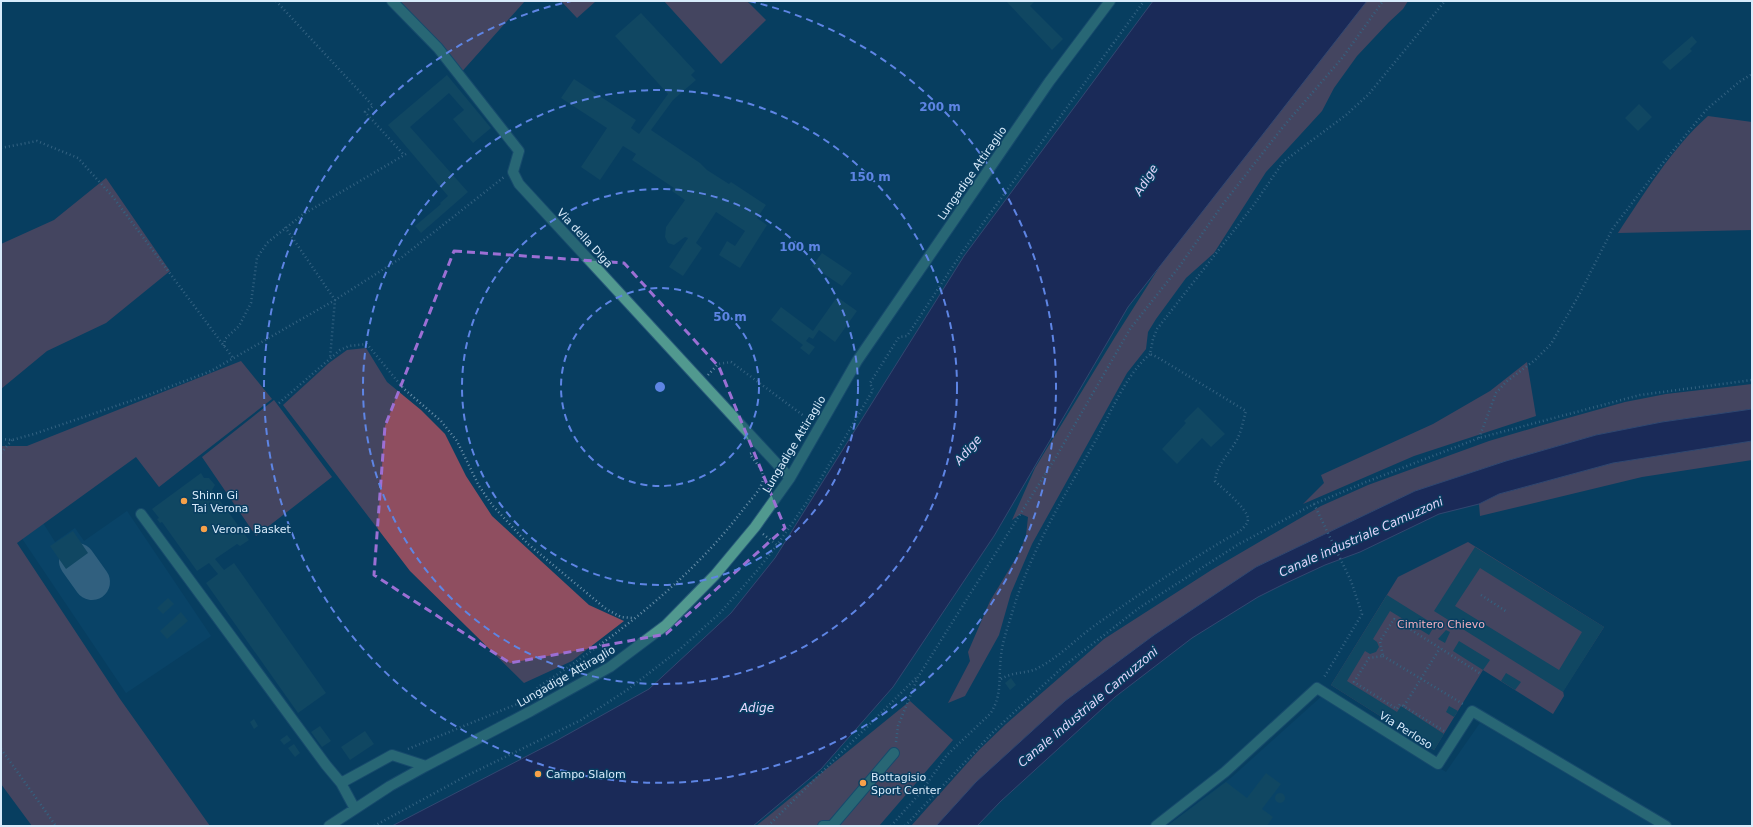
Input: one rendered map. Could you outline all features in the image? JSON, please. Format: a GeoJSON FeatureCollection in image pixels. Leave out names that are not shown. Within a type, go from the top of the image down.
{"type":"FeatureCollection","features":[{"type":"Feature","properties":{"kind":"street"},"geometry":{"type":"LineString","coordinates":[[392,1],[438,48],[519,151],[513,172]]}},
{"type":"Feature","properties":{"kind":"street","name":"Lungadige Attiraglio"},"geometry":{"type":"LineString","coordinates":[[329,826],[426,766],[531,711],[610,667],[666,625],[715,575],[755,527],[790,478],[857,361],[1049,82],[1110,1]]}},
{"type":"Feature","properties":{"kind":"street","name":"Via della Diga"},"geometry":{"type":"LineString","coordinates":[[513,172],[519,184],[790,478]]}},
{"type":"Feature","properties":{"kind":"street"},"geometry":{"type":"LineString","coordinates":[[141,514],[341,783],[355,809]]}},
{"type":"Feature","properties":{"kind":"street"},"geometry":{"type":"LineString","coordinates":[[1156,826],[1225,772],[1317,688]]}},
{"type":"Feature","properties":{"kind":"street","name":"Via Perloso"},"geometry":{"type":"LineString","coordinates":[[1317,688],[1438,764],[1472,711],[1666,826]]}},
{"type":"Feature","properties":{"kind":"street"},"geometry":{"type":"LineString","coordinates":[[832,826],[894,753]]}},
{"type":"Feature","properties":{"kind":"street"},"geometry":{"type":"LineString","coordinates":[[341,783],[392,754],[426,766]]}},
{"type":"Feature","properties":{"kind":"street"},"geometry":{"type":"LineString","coordinates":[[822,826],[829,826]]}},
{"type":"Feature","properties":{"kind":"path"},"geometry":{"type":"LineString","coordinates":[[233,358],[223,348],[225,339],[239,326],[251,303],[257,258],[266,243],[285,227],[405,154],[365,112],[372,106],[276,1]]}},
{"type":"Feature","properties":{"kind":"path"},"geometry":{"type":"LineString","coordinates":[[894,753],[898,726],[918,677],[1056,457],[1130,329],[1179,267],[1227,198],[1282,127],[1343,57],[1383,1]]}},
{"type":"Feature","properties":{"kind":"path"},"geometry":{"type":"LineString","coordinates":[[891,826],[921,792],[947,755],[990,714],[995,707],[999,694],[1001,655],[1009,621],[1022,580],[1037,546],[1124,388],[1140,363],[1150,354],[1153,339],[1158,329],[1253,206],[1283,162],[1346,115],[1368,95],[1445,1]]}},
{"type":"Feature","properties":{"kind":"path"},"geometry":{"type":"LineString","coordinates":[[1480,438],[1496,393],[1506,382],[1535,360],[1551,344],[1579,295],[1613,228],[1662,164],[1707,109],[1739,82],[1752,74]]}},
{"type":"Feature","properties":{"kind":"path"},"geometry":{"type":"LineString","coordinates":[[1,148],[37,140],[78,158],[113,197],[233,358]]}},
{"type":"Feature","properties":{"kind":"path"},"geometry":{"type":"LineString","coordinates":[[1,439],[12,440],[34,434],[211,371],[336,300],[402,258],[498,181],[513,172]]}},
{"type":"Feature","properties":{"kind":"path"},"geometry":{"type":"LineString","coordinates":[[285,227],[336,300],[330,359]]}},
{"type":"Feature","properties":{"kind":"path"},"geometry":{"type":"LineString","coordinates":[[279,403],[340,350],[349,346],[367,344],[403,388],[441,420],[457,441],[479,486],[492,506],[528,544],[606,609],[621,617],[634,618]]}},
{"type":"Feature","properties":{"kind":"path"},"geometry":{"type":"LineString","coordinates":[[1000,679],[1016,672],[1036,669],[1051,660],[1093,627],[1176,570],[1240,531],[1248,520],[1247,512],[1215,481],[1216,472],[1236,442],[1246,411],[1150,354]]}},
{"type":"Feature","properties":{"kind":"path"},"geometry":{"type":"LineString","coordinates":[[701,382],[718,364],[731,362],[804,416]]}},
{"type":"Feature","properties":{"kind":"path"},"geometry":{"type":"LineString","coordinates":[[905,826],[995,730],[1064,666],[1146,604],[1239,544],[1314,504],[1366,482],[1480,438],[1640,395],[1752,380]]}},
{"type":"Feature","properties":{"kind":"path"},"geometry":{"type":"LineString","coordinates":[[1,453],[12,440]]}},
{"type":"Feature","properties":{"kind":"path"},"geometry":{"type":"LineString","coordinates":[[392,754],[529,698],[538,687],[634,618],[666,592],[694,566],[733,522],[761,486],[764,476],[762,470],[750,454],[761,446]]}},
{"type":"Feature","properties":{"kind":"path"},"geometry":{"type":"LineString","coordinates":[[1314,504],[1351,581],[1362,614],[1317,688]]}},
{"type":"Feature","properties":{"kind":"path"},"geometry":{"type":"LineString","coordinates":[[755,527],[777,545]]}},
{"type":"Feature","properties":{"kind":"path"},"geometry":{"type":"LineString","coordinates":[[1481,595],[1507,612]]}},
{"type":"Feature","properties":{"kind":"path"},"geometry":{"type":"LineString","coordinates":[[1383,656],[1380,641],[1394,619],[1481,674]]}},
{"type":"Feature","properties":{"kind":"path"},"geometry":{"type":"LineString","coordinates":[[1404,706],[1440,648]]}},
{"type":"Feature","properties":{"kind":"path"},"geometry":{"type":"LineString","coordinates":[[1444,731],[1400,704],[1397,709],[1354,682],[1369,658],[1383,656],[1463,704]]}},
{"type":"Feature","properties":{"kind":"path"},"geometry":{"type":"LineString","coordinates":[[768,826],[918,677]]}},
{"type":"Feature","properties":{"kind":"path"},"geometry":{"type":"LineString","coordinates":[[1,749],[56,826]]}},
{"type":"Feature","properties":{"kind":"highlighted area"},"geometry":{"type":"Polygon","coordinates":[[[454,251],[624,263],[719,367],[785,528],[666,634],[510,663],[374,575],[385,426],[454,251]]]}},
{"type":"Feature","properties":{"kind":"shaded area"},"geometry":{"type":"Polygon","coordinates":[[[127,511],[211,636],[126,693],[21,537],[43,523],[55,542],[75,528],[84,541],[127,511]]]}},
{"type":"Feature","properties":{"kind":"shaded area"},"geometry":{"type":"Polygon","coordinates":[[[1322,696],[1446,772],[1480,723],[1655,826],[1167,826],[1232,777],[1322,696]]]}},
{"type":"Feature","properties":{"kind":"green space"},"geometry":{"type":"Polygon","coordinates":[[[400,1],[525,1],[458,76],[441,45],[400,1]]]}},
{"type":"Feature","properties":{"kind":"green space"},"geometry":{"type":"Polygon","coordinates":[[[561,1],[596,1],[577,18],[561,1]]]}},
{"type":"Feature","properties":{"kind":"green space"},"geometry":{"type":"Polygon","coordinates":[[[664,1],[747,1],[766,20],[721,64],[664,1]]]}},
{"type":"Feature","properties":{"kind":"green space"},"geometry":{"type":"Polygon","coordinates":[[[1362,1],[1408,1],[1403,9],[1357,56],[1334,88],[1322,111],[1266,172],[1214,253],[1186,278],[1156,319],[1148,332],[1146,349],[1127,373],[1032,544],[1011,593],[999,635],[965,696],[948,703],[970,661],[968,652],[990,601],[1019,553],[1026,536],[1028,517],[1021,514],[1012,520],[1035,468],[1172,247],[1362,1]]]}},
{"type":"Feature","properties":{"kind":"green space"},"geometry":{"type":"Polygon","coordinates":[[[1708,116],[1752,122],[1752,230],[1618,233],[1648,187],[1682,142],[1708,116]]]}},
{"type":"Feature","properties":{"kind":"green space"},"geometry":{"type":"Polygon","coordinates":[[[106,178],[170,271],[106,323],[47,351],[1,389],[1,244],[54,220],[106,178]]]}},
{"type":"Feature","properties":{"kind":"green space"},"geometry":{"type":"Polygon","coordinates":[[[366,348],[387,382],[421,410],[445,434],[466,476],[492,516],[589,605],[624,621],[572,661],[524,683],[410,571],[283,405],[329,363],[347,350],[366,348]]]}},
{"type":"Feature","properties":{"kind":"green space"},"geometry":{"type":"Polygon","coordinates":[[[241,361],[272,399],[159,487],[136,457],[17,543],[120,699],[210,826],[32,826],[1,784],[1,446],[27,446],[241,361]]]}},
{"type":"Feature","properties":{"kind":"green space"},"geometry":{"type":"Polygon","coordinates":[[[1527,362],[1536,416],[1414,456],[1303,504],[1324,483],[1321,475],[1433,424],[1490,391],[1527,362]]]}},
{"type":"Feature","properties":{"kind":"green space"},"geometry":{"type":"Polygon","coordinates":[[[1752,384],[1752,409],[1662,422],[1596,435],[1506,461],[1415,491],[1256,567],[1154,635],[1065,701],[976,782],[936,826],[911,826],[979,750],[1006,724],[1104,639],[1213,569],[1321,506],[1368,485],[1489,441],[1543,425],[1625,402],[1666,394],[1752,384]]]}},
{"type":"Feature","properties":{"kind":"green space"},"geometry":{"type":"Polygon","coordinates":[[[274,400],[332,477],[256,536],[202,457],[274,400]]]}},
{"type":"Feature","properties":{"kind":"green space"},"geometry":{"type":"Polygon","coordinates":[[[1752,441],[1752,460],[1642,477],[1480,516],[1479,504],[1499,494],[1613,463],[1752,441]]]}},
{"type":"Feature","properties":{"kind":"green space","name":"Cimitero Chievo"},"geometry":{"type":"Polygon","coordinates":[[[1468,542],[1604,627],[1563,691],[1564,696],[1553,714],[1483,670],[1434,750],[1331,685],[1398,577],[1468,542]]]}},
{"type":"Feature","properties":{"kind":"green space","name":"Bottagisio Sport Center"},"geometry":{"type":"Polygon","coordinates":[[[910,701],[953,740],[879,826],[756,826],[910,701]]]}},
{"type":"Feature","properties":{"kind":"water","name":"Adige"},"geometry":{"type":"Polygon","coordinates":[[[1153,1],[1367,1],[1128,307],[994,536],[893,687],[821,769],[753,826],[392,826],[554,742],[649,689],[731,613],[775,558],[964,256],[1153,1]]]}},
{"type":"Feature","properties":{"kind":"water","name":"Canale industriale Camuzzoni"},"geometry":{"type":"Polygon","coordinates":[[[1752,409],[1752,441],[1613,463],[1499,494],[1479,504],[1439,514],[1360,552],[1325,565],[1258,597],[1192,638],[1115,697],[1001,801],[977,826],[936,826],[976,782],[1065,701],[1154,635],[1256,567],[1415,491],[1506,461],[1596,435],[1662,422],[1752,409]]]}},
{"type":"Feature","properties":{"kind":"building"},"geometry":{"type":"Polygon","coordinates":[[[1006,1],[1035,1],[1030,6],[1063,39],[1052,50],[1006,1]]]}},
{"type":"Feature","properties":{"kind":"building"},"geometry":{"type":"Polygon","coordinates":[[[641,13],[695,71],[691,75],[696,80],[673,100],[651,130],[700,163],[707,170],[729,184],[731,182],[766,205],[757,218],[767,225],[740,268],[719,255],[727,241],[735,246],[745,231],[716,212],[696,243],[702,248],[683,276],[669,267],[688,238],[685,237],[674,245],[668,243],[665,237],[666,227],[685,200],[672,191],[674,188],[632,160],[636,154],[623,146],[600,180],[581,167],[607,128],[561,98],[574,79],[636,120],[631,128],[639,134],[668,94],[615,36],[641,13]]]}},
{"type":"Feature","properties":{"kind":"building"},"geometry":{"type":"Polygon","coordinates":[[[1692,36],[1697,42],[1690,49],[1692,51],[1670,70],[1662,62],[1692,36]]]}},
{"type":"Feature","properties":{"kind":"building"},"geometry":{"type":"Polygon","coordinates":[[[447,75],[491,128],[473,143],[453,119],[464,110],[449,93],[410,127],[468,192],[421,233],[415,226],[441,204],[440,203],[448,196],[388,125],[447,75]]]}},
{"type":"Feature","properties":{"kind":"building"},"geometry":{"type":"Polygon","coordinates":[[[1639,104],[1652,117],[1638,131],[1625,118],[1639,104]]]}},
{"type":"Feature","properties":{"kind":"building"},"geometry":{"type":"Polygon","coordinates":[[[822,253],[852,273],[842,286],[812,266],[822,253]]]}},
{"type":"Feature","properties":{"kind":"building"},"geometry":{"type":"Polygon","coordinates":[[[837,297],[857,311],[835,342],[819,330],[813,339],[809,337],[806,341],[815,347],[809,355],[800,348],[803,345],[771,320],[781,307],[813,331],[837,297]]]}},
{"type":"Feature","properties":{"kind":"building"},"geometry":{"type":"Polygon","coordinates":[[[1198,407],[1225,434],[1211,447],[1202,438],[1177,464],[1162,449],[1186,423],[1184,421],[1198,407]]]}},
{"type":"Feature","properties":{"kind":"building"},"geometry":{"type":"Polygon","coordinates":[[[201,473],[204,478],[209,478],[215,485],[212,490],[249,540],[240,546],[237,544],[215,559],[224,570],[234,563],[326,693],[298,713],[206,583],[218,574],[209,563],[197,571],[162,522],[160,523],[157,519],[159,518],[152,509],[201,473]]]}},
{"type":"Feature","properties":{"kind":"building"},"geometry":{"type":"Polygon","coordinates":[[[73,531],[88,553],[66,569],[50,546],[73,531]]]}},
{"type":"Feature","properties":{"kind":"building"},"geometry":{"type":"Polygon","coordinates":[[[1475,547],[1604,627],[1563,692],[1434,611],[1475,547]],[[1480,568],[1455,606],[1559,670],[1582,632],[1480,568]]]}},
{"type":"Feature","properties":{"kind":"building"},"geometry":{"type":"Polygon","coordinates":[[[1387,595],[1435,625],[1429,635],[1390,611],[1373,639],[1377,642],[1379,647],[1376,652],[1370,654],[1365,651],[1347,681],[1397,712],[1401,706],[1444,734],[1434,750],[1331,685],[1387,595]]]}},
{"type":"Feature","properties":{"kind":"building"},"geometry":{"type":"Polygon","coordinates":[[[168,598],[174,604],[163,614],[157,608],[168,598]]]}},
{"type":"Feature","properties":{"kind":"building"},"geometry":{"type":"Polygon","coordinates":[[[181,612],[188,621],[167,639],[160,631],[181,612]]]}},
{"type":"Feature","properties":{"kind":"building"},"geometry":{"type":"Polygon","coordinates":[[[1446,630],[1450,632],[1445,643],[1438,639],[1446,630]]]}},
{"type":"Feature","properties":{"kind":"building"},"geometry":{"type":"Polygon","coordinates":[[[1459,641],[1490,660],[1483,670],[1453,651],[1459,641]]]}},
{"type":"Feature","properties":{"kind":"building"},"geometry":{"type":"Polygon","coordinates":[[[1506,673],[1521,682],[1515,690],[1501,681],[1506,673]]]}},
{"type":"Feature","properties":{"kind":"building"},"geometry":{"type":"Polygon","coordinates":[[[1011,678],[1016,685],[1010,690],[1005,683],[1011,678]]]}},
{"type":"Feature","properties":{"kind":"building"},"geometry":{"type":"Polygon","coordinates":[[[1449,706],[1458,711],[1454,717],[1446,712],[1449,706]]]}},
{"type":"Feature","properties":{"kind":"building"},"geometry":{"type":"Polygon","coordinates":[[[254,719],[258,726],[254,729],[250,722],[254,719]]]}},
{"type":"Feature","properties":{"kind":"building"},"geometry":{"type":"Polygon","coordinates":[[[320,726],[331,741],[322,747],[311,732],[320,726]]]}},
{"type":"Feature","properties":{"kind":"building"},"geometry":{"type":"Polygon","coordinates":[[[365,731],[374,744],[350,760],[341,747],[365,731]]]}},
{"type":"Feature","properties":{"kind":"building"},"geometry":{"type":"Polygon","coordinates":[[[287,735],[291,740],[284,745],[280,740],[287,735]]]}},
{"type":"Feature","properties":{"kind":"building"},"geometry":{"type":"Polygon","coordinates":[[[294,744],[300,753],[295,757],[288,748],[294,744]]]}},
{"type":"Feature","properties":{"kind":"building"},"geometry":{"type":"Polygon","coordinates":[[[1266,773],[1281,784],[1262,809],[1273,817],[1267,826],[1167,826],[1226,782],[1247,798],[1266,773]]]}},
{"type":"Feature","properties":{"kind":"building"},"geometry":{"type":"Polygon","coordinates":[[[1278,793],[1282,793],[1284,794],[1284,802],[1278,803],[1275,800],[1275,796],[1278,793]]]}},
{"type":"Feature","properties":{"kind":"taxiway"},"geometry":{"type":"LineString","coordinates":[[77,561],[92,582]]}},
{"type":"Feature","properties":{"kind":"place","name":"Shinn Gi Tai Verona"},"geometry":{"type":"Point","coordinates":[184,501]}},
{"type":"Feature","properties":{"kind":"place","name":"Verona Basket"},"geometry":{"type":"Point","coordinates":[204,529]}},
{"type":"Feature","properties":{"kind":"place","name":"Campo Slalom"},"geometry":{"type":"Point","coordinates":[538,774]}},
{"type":"Feature","properties":{"kind":"place","name":"Bottagisio Sport Center"},"geometry":{"type":"Point","coordinates":[863,783]}}]}
